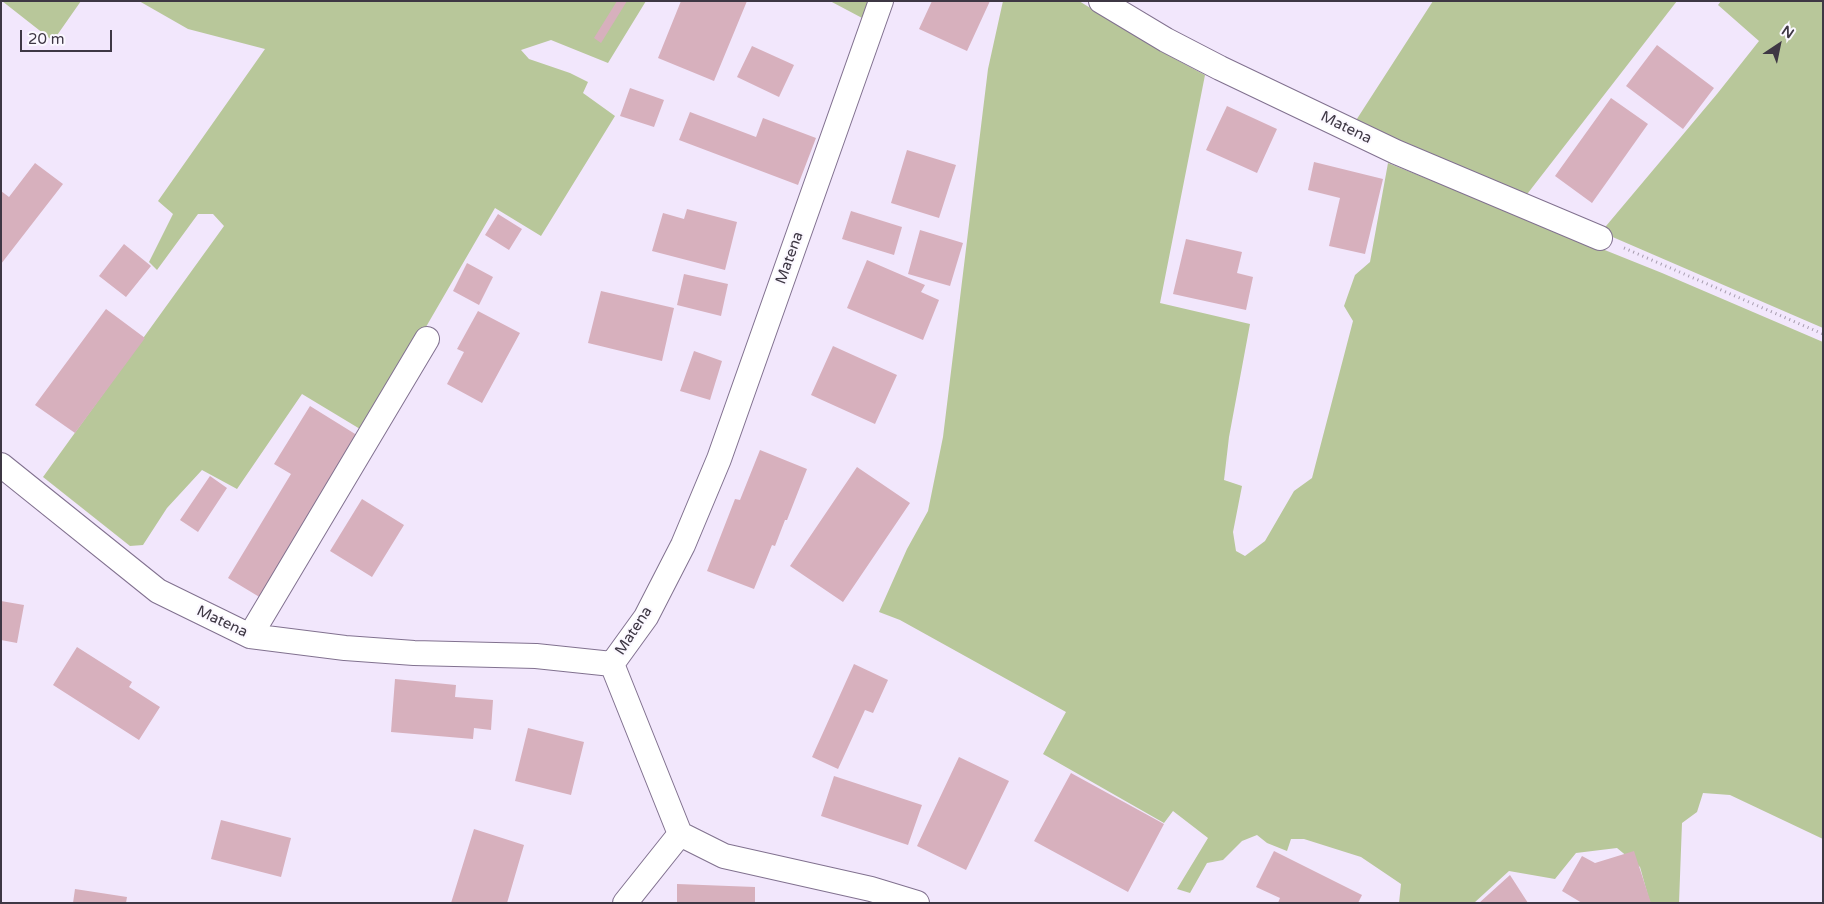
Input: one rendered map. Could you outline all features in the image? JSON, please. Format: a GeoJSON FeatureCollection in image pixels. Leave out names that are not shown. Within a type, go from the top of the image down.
{"type":"FeatureCollection","features":[{"type":"Feature","properties":{"kind":"street","name":"Matena"},"geometry":{"type":"LineString","coordinates":[[1,465],[158,591],[250,636],[404,652],[536,656],[612,664],[646,617],[683,545],[715,468],[881,1]]}},
{"type":"Feature","properties":{"kind":"street","name":"Matena"},"geometry":{"type":"LineString","coordinates":[[1101,1],[1166,40],[1369,139],[1600,238]]}},
{"type":"Feature","properties":{"kind":"street"},"geometry":{"type":"LineString","coordinates":[[250,636],[427,339]]}},
{"type":"Feature","properties":{"kind":"street"},"geometry":{"type":"LineString","coordinates":[[612,664],[680,834],[724,856],[871,889],[917,903]]}},
{"type":"Feature","properties":{"kind":"street"},"geometry":{"type":"LineString","coordinates":[[625,903],[680,834]]}},
{"type":"Feature","properties":{"kind":"path"},"geometry":{"type":"LineString","coordinates":[[1600,238],[1823,334]]}},
{"type":"Feature","properties":{"kind":"green space"},"geometry":{"type":"Polygon","coordinates":[[[2,1],[81,1],[53,41],[2,1]]]}},
{"type":"Feature","properties":{"kind":"green space"},"geometry":{"type":"Polygon","coordinates":[[[139,1],[646,1],[608,63],[551,40],[521,50],[529,59],[570,73],[588,82],[583,93],[615,116],[541,236],[495,208],[365,432],[302,394],[237,489],[202,470],[167,508],[143,545],[130,546],[43,477],[224,226],[213,214],[198,214],[157,270],[149,262],[173,214],[158,201],[265,49],[188,29],[139,1]]]}},
{"type":"Feature","properties":{"kind":"green space"},"geometry":{"type":"Polygon","coordinates":[[[830,1],[870,1],[864,19],[830,1]]]}},
{"type":"Feature","properties":{"kind":"green space"},"geometry":{"type":"Polygon","coordinates":[[[1003,1],[1079,1],[1162,52],[1205,75],[1160,303],[1250,324],[1229,437],[1224,480],[1242,486],[1233,532],[1236,551],[1245,556],[1265,541],[1294,491],[1312,478],[1353,321],[1344,306],[1355,275],[1370,262],[1388,163],[1662,273],[1823,342],[1823,839],[1730,795],[1703,793],[1697,812],[1682,823],[1679,903],[1650,903],[1640,867],[1617,848],[1576,853],[1555,879],[1509,871],[1474,903],[1399,903],[1401,884],[1361,857],[1304,839],[1291,839],[1287,851],[1267,843],[1257,835],[1242,841],[1223,860],[1207,863],[1190,893],[1177,889],[1208,838],[1173,811],[1164,823],[1043,754],[1066,712],[900,620],[879,612],[907,549],[928,511],[943,437],[988,69],[1003,1]]]}},
{"type":"Feature","properties":{"kind":"green space"},"geometry":{"type":"Polygon","coordinates":[[[1433,1],[1677,1],[1521,202],[1353,125],[1433,1]]]}},
{"type":"Feature","properties":{"kind":"green space"},"geometry":{"type":"Polygon","coordinates":[[[1721,1],[1823,1],[1823,328],[1601,232],[1759,41],[1718,5],[1721,1]]]}},
{"type":"Feature","properties":{"kind":"building"},"geometry":{"type":"Polygon","coordinates":[[[617,1],[627,1],[601,43],[594,38],[617,1]]]}},
{"type":"Feature","properties":{"kind":"building"},"geometry":{"type":"Polygon","coordinates":[[[681,1],[747,1],[714,81],[658,58],[681,1]]]}},
{"type":"Feature","properties":{"kind":"building"},"geometry":{"type":"Polygon","coordinates":[[[932,1],[990,1],[967,51],[919,29],[932,1]]]}},
{"type":"Feature","properties":{"kind":"building"},"geometry":{"type":"Polygon","coordinates":[[[1657,45],[1714,88],[1683,129],[1626,86],[1657,45]]]}},
{"type":"Feature","properties":{"kind":"building"},"geometry":{"type":"Polygon","coordinates":[[[752,46],[794,65],[779,97],[737,77],[752,46]]]}},
{"type":"Feature","properties":{"kind":"building"},"geometry":{"type":"Polygon","coordinates":[[[630,88],[664,100],[654,127],[620,116],[630,88]]]}},
{"type":"Feature","properties":{"kind":"building"},"geometry":{"type":"Polygon","coordinates":[[[1611,98],[1648,124],[1592,203],[1555,176],[1611,98]]]}},
{"type":"Feature","properties":{"kind":"building"},"geometry":{"type":"Polygon","coordinates":[[[1227,106],[1277,129],[1257,173],[1206,150],[1227,106]]]}},
{"type":"Feature","properties":{"kind":"building"},"geometry":{"type":"Polygon","coordinates":[[[690,112],[756,137],[763,118],[816,138],[798,185],[679,140],[690,112]]]}},
{"type":"Feature","properties":{"kind":"building"},"geometry":{"type":"Polygon","coordinates":[[[907,150],[956,165],[939,218],[891,203],[907,150]]]}},
{"type":"Feature","properties":{"kind":"building"},"geometry":{"type":"Polygon","coordinates":[[[1314,162],[1383,179],[1365,254],[1329,246],[1340,198],[1308,190],[1314,162]]]}},
{"type":"Feature","properties":{"kind":"building"},"geometry":{"type":"Polygon","coordinates":[[[35,163],[63,184],[1,264],[1,191],[9,197],[35,163]]]}},
{"type":"Feature","properties":{"kind":"building"},"geometry":{"type":"Polygon","coordinates":[[[687,209],[737,222],[725,270],[652,251],[663,213],[684,219],[687,209]]]}},
{"type":"Feature","properties":{"kind":"building"},"geometry":{"type":"Polygon","coordinates":[[[851,211],[902,227],[894,255],[842,239],[851,211]]]}},
{"type":"Feature","properties":{"kind":"building"},"geometry":{"type":"Polygon","coordinates":[[[498,214],[522,229],[509,250],[485,235],[498,214]]]}},
{"type":"Feature","properties":{"kind":"building"},"geometry":{"type":"Polygon","coordinates":[[[920,230],[963,243],[950,286],[908,274],[920,230]]]}},
{"type":"Feature","properties":{"kind":"building"},"geometry":{"type":"Polygon","coordinates":[[[1186,239],[1242,252],[1237,273],[1253,277],[1246,310],[1173,294],[1186,239]]]}},
{"type":"Feature","properties":{"kind":"building"},"geometry":{"type":"Polygon","coordinates":[[[124,244],[151,266],[126,297],[99,276],[124,244]]]}},
{"type":"Feature","properties":{"kind":"building"},"geometry":{"type":"Polygon","coordinates":[[[867,260],[925,285],[921,292],[939,300],[923,340],[847,308],[867,260]]]}},
{"type":"Feature","properties":{"kind":"building"},"geometry":{"type":"Polygon","coordinates":[[[467,263],[493,277],[479,305],[453,291],[467,263]]]}},
{"type":"Feature","properties":{"kind":"building"},"geometry":{"type":"Polygon","coordinates":[[[684,274],[728,284],[721,316],[677,305],[684,274]]]}},
{"type":"Feature","properties":{"kind":"building"},"geometry":{"type":"Polygon","coordinates":[[[601,291],[674,308],[662,361],[588,343],[601,291]]]}},
{"type":"Feature","properties":{"kind":"building"},"geometry":{"type":"Polygon","coordinates":[[[106,309],[145,338],[75,433],[35,405],[106,309]]]}},
{"type":"Feature","properties":{"kind":"building"},"geometry":{"type":"Polygon","coordinates":[[[478,311],[520,333],[482,403],[447,384],[464,352],[457,349],[478,311]]]}},
{"type":"Feature","properties":{"kind":"building"},"geometry":{"type":"Polygon","coordinates":[[[833,346],[897,375],[875,424],[811,395],[833,346]]]}},
{"type":"Feature","properties":{"kind":"building"},"geometry":{"type":"Polygon","coordinates":[[[694,351],[722,361],[710,400],[680,391],[694,351]]]}},
{"type":"Feature","properties":{"kind":"building"},"geometry":{"type":"Polygon","coordinates":[[[310,406],[360,437],[261,598],[228,578],[291,474],[274,464],[310,406]]]}},
{"type":"Feature","properties":{"kind":"building"},"geometry":{"type":"Polygon","coordinates":[[[760,450],[807,469],[787,520],[785,520],[775,546],[772,545],[754,589],[707,571],[735,499],[740,500],[760,450]]]}},
{"type":"Feature","properties":{"kind":"building"},"geometry":{"type":"Polygon","coordinates":[[[857,467],[910,503],[843,602],[790,566],[857,467]]]}},
{"type":"Feature","properties":{"kind":"building"},"geometry":{"type":"Polygon","coordinates":[[[210,476],[227,488],[198,532],[180,520],[210,476]]]}},
{"type":"Feature","properties":{"kind":"building"},"geometry":{"type":"Polygon","coordinates":[[[362,499],[404,525],[372,577],[330,551],[362,499]]]}},
{"type":"Feature","properties":{"kind":"building"},"geometry":{"type":"Polygon","coordinates":[[[1,601],[24,605],[17,643],[1,640],[1,601]]]}},
{"type":"Feature","properties":{"kind":"building"},"geometry":{"type":"Polygon","coordinates":[[[77,647],[132,682],[129,687],[160,707],[139,740],[53,685],[77,647]]]}},
{"type":"Feature","properties":{"kind":"building"},"geometry":{"type":"Polygon","coordinates":[[[854,664],[888,680],[873,713],[865,710],[838,769],[812,757],[854,664]]]}},
{"type":"Feature","properties":{"kind":"building"},"geometry":{"type":"Polygon","coordinates":[[[395,679],[456,685],[455,697],[493,700],[491,730],[474,728],[473,739],[391,732],[395,679]]]}},
{"type":"Feature","properties":{"kind":"building"},"geometry":{"type":"Polygon","coordinates":[[[528,728],[584,742],[571,795],[515,781],[528,728]]]}},
{"type":"Feature","properties":{"kind":"building"},"geometry":{"type":"Polygon","coordinates":[[[959,757],[1009,781],[966,870],[917,846],[959,757]]]}},
{"type":"Feature","properties":{"kind":"building"},"geometry":{"type":"Polygon","coordinates":[[[1071,773],[1164,824],[1128,892],[1034,841],[1071,773]]]}},
{"type":"Feature","properties":{"kind":"building"},"geometry":{"type":"Polygon","coordinates":[[[834,776],[922,805],[908,845],[821,816],[834,776]]]}},
{"type":"Feature","properties":{"kind":"building"},"geometry":{"type":"Polygon","coordinates":[[[221,820],[291,838],[281,877],[211,859],[221,820]]]}},
{"type":"Feature","properties":{"kind":"building"},"geometry":{"type":"Polygon","coordinates":[[[474,829],[524,845],[507,903],[451,903],[474,829]]]}},
{"type":"Feature","properties":{"kind":"building"},"geometry":{"type":"Polygon","coordinates":[[[1274,851],[1362,895],[1358,903],[1278,903],[1280,898],[1256,887],[1274,851]]]}},
{"type":"Feature","properties":{"kind":"building"},"geometry":{"type":"Polygon","coordinates":[[[1634,851],[1651,903],[1582,903],[1562,891],[1582,856],[1595,863],[1634,851]]]}},
{"type":"Feature","properties":{"kind":"building"},"geometry":{"type":"Polygon","coordinates":[[[1510,875],[1528,903],[1479,903],[1510,875]]]}},
{"type":"Feature","properties":{"kind":"building"},"geometry":{"type":"Polygon","coordinates":[[[677,884],[755,887],[755,903],[677,903],[677,884]]]}},
{"type":"Feature","properties":{"kind":"building"},"geometry":{"type":"Polygon","coordinates":[[[75,889],[127,897],[126,903],[73,903],[75,889]]]}}]}
